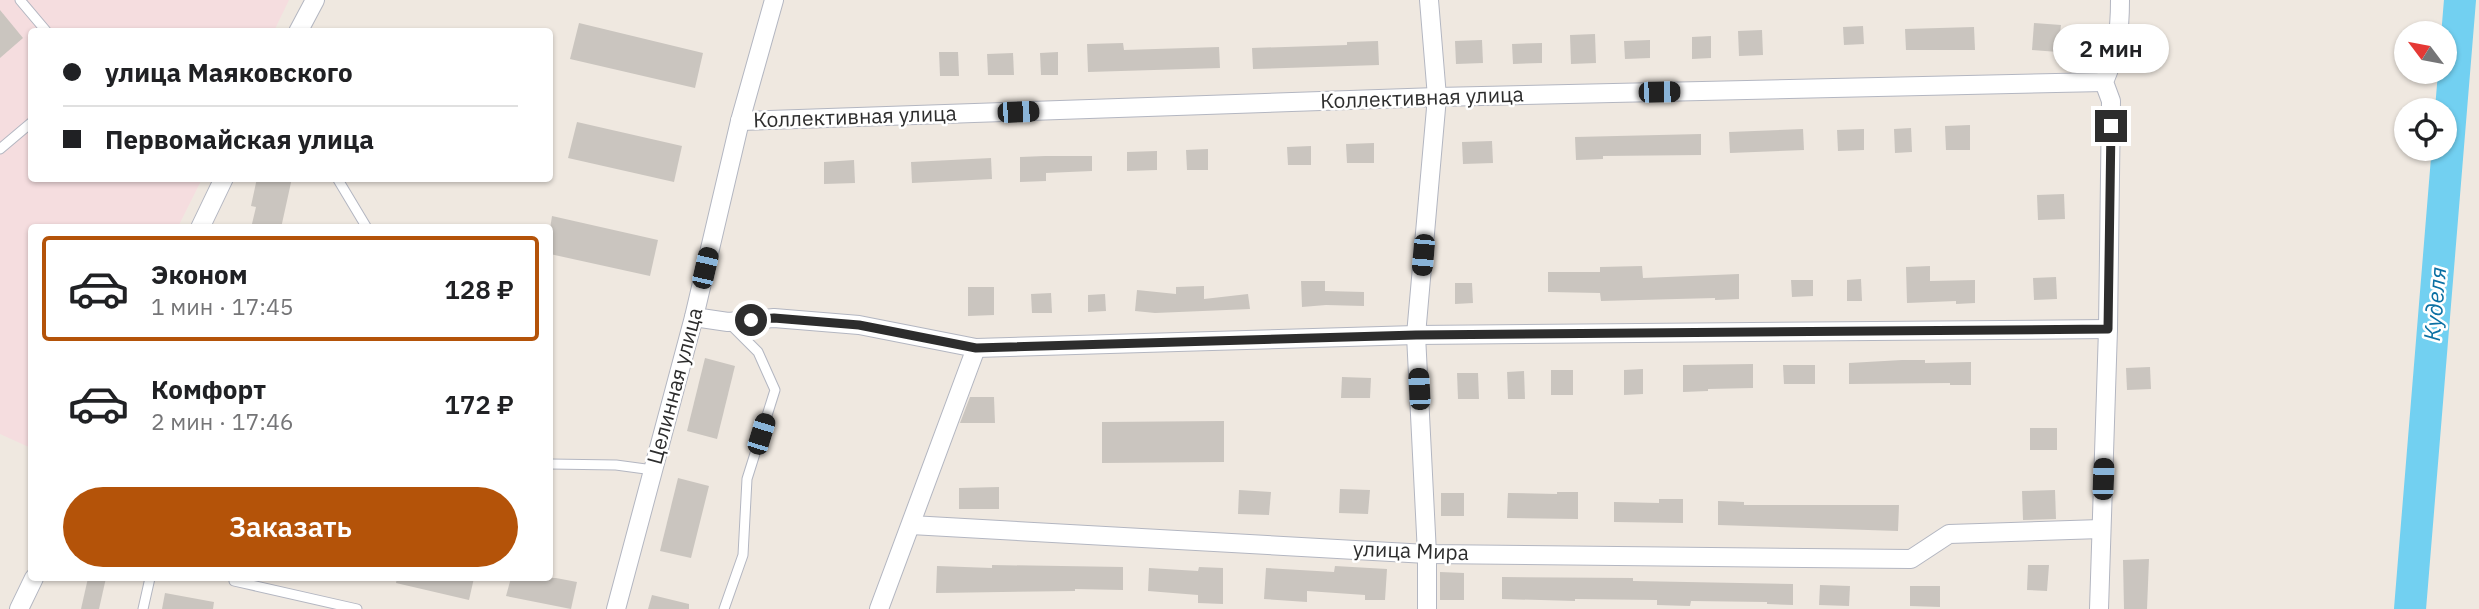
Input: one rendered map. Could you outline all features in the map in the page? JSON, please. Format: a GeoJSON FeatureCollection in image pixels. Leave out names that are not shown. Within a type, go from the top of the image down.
{"type":"FeatureCollection","features":[{"type":"Feature","properties":{"kind":"street"},"geometry":{"type":"LineString","coordinates":[[300,28],[315,0]]}},
{"type":"Feature","properties":{"kind":"street","name":"Целинная улица"},"geometry":{"type":"LineString","coordinates":[[617,609],[694,317],[740,121],[774,0]]}},
{"type":"Feature","properties":{"kind":"street"},"geometry":{"type":"LineString","coordinates":[[1427,609],[1427,554],[1416,335],[1437,97],[1429,0]]}},
{"type":"Feature","properties":{"kind":"street"},"geometry":{"type":"LineString","coordinates":[[2099,609],[2108,329],[2111,101],[2104,82],[2120,35],[2120,0]]}},
{"type":"Feature","properties":{"kind":"street","name":"Коллективная улица"},"geometry":{"type":"LineString","coordinates":[[740,121],[1437,97],[2104,82]]}},
{"type":"Feature","properties":{"kind":"street"},"geometry":{"type":"LineString","coordinates":[[203,224],[222,182]]}},
{"type":"Feature","properties":{"kind":"street"},"geometry":{"type":"LineString","coordinates":[[694,317],[728,322],[774,318],[859,325],[976,348],[1416,335],[2108,329]]}},
{"type":"Feature","properties":{"kind":"street"},"geometry":{"type":"LineString","coordinates":[[879,609],[976,348]]}},
{"type":"Feature","properties":{"kind":"street","name":"улица Мира"},"geometry":{"type":"LineString","coordinates":[[911,524],[1427,554],[1911,559],[1949,534],[2102,529]]}},
{"type":"Feature","properties":{"kind":"street"},"geometry":{"type":"LineString","coordinates":[[19,609],[33,581]]}},
{"type":"Feature","properties":{"kind":"lane"},"geometry":{"type":"LineString","coordinates":[[20,0],[44,28]]}},
{"type":"Feature","properties":{"kind":"lane"},"geometry":{"type":"LineString","coordinates":[[0,149],[28,125]]}},
{"type":"Feature","properties":{"kind":"lane"},"geometry":{"type":"LineString","coordinates":[[339,182],[365,224]]}},
{"type":"Feature","properties":{"kind":"lane"},"geometry":{"type":"LineString","coordinates":[[724,609],[743,555],[747,479],[775,390],[758,352],[728,322]]}},
{"type":"Feature","properties":{"kind":"lane"},"geometry":{"type":"LineString","coordinates":[[553,464],[616,465],[653,470]]}},
{"type":"Feature","properties":{"kind":"lane"},"geometry":{"type":"LineString","coordinates":[[143,609],[149,581]]}},
{"type":"Feature","properties":{"kind":"lane"},"geometry":{"type":"LineString","coordinates":[[234,581],[357,609]]}},
{"type":"Feature","properties":{"kind":"shaded area"},"geometry":{"type":"Polygon","coordinates":[[[0,0],[289,0],[275,28],[28,28],[28,182],[200,182],[180,224],[28,224],[28,447],[0,434],[0,0]]]}},
{"type":"Feature","properties":{"kind":"building"},"geometry":{"type":"Polygon","coordinates":[[[0,10],[23,38],[0,58],[0,10]]]}},
{"type":"Feature","properties":{"kind":"building"},"geometry":{"type":"Polygon","coordinates":[[[579,23],[703,53],[695,88],[570,59],[579,23]]]}},
{"type":"Feature","properties":{"kind":"building"},"geometry":{"type":"Polygon","coordinates":[[[2034,23],[2061,25],[2058,52],[2032,50],[2034,23]]]}},
{"type":"Feature","properties":{"kind":"building"},"geometry":{"type":"Polygon","coordinates":[[[1863,26],[1864,44],[1844,45],[1843,27],[1863,26]]]}},
{"type":"Feature","properties":{"kind":"building"},"geometry":{"type":"Polygon","coordinates":[[[1974,27],[1975,50],[1906,50],[1905,29],[1974,27]]]}},
{"type":"Feature","properties":{"kind":"building"},"geometry":{"type":"Polygon","coordinates":[[[1762,30],[1763,55],[1739,56],[1738,31],[1762,30]]]}},
{"type":"Feature","properties":{"kind":"building"},"geometry":{"type":"Polygon","coordinates":[[[1595,34],[1596,63],[1571,64],[1570,35],[1595,34]]]}},
{"type":"Feature","properties":{"kind":"building"},"geometry":{"type":"Polygon","coordinates":[[[1711,36],[1711,58],[1692,59],[1692,37],[1711,36]]]}},
{"type":"Feature","properties":{"kind":"building"},"geometry":{"type":"Polygon","coordinates":[[[1482,40],[1483,63],[1456,64],[1455,41],[1482,40]]]}},
{"type":"Feature","properties":{"kind":"building"},"geometry":{"type":"Polygon","coordinates":[[[1650,40],[1650,58],[1625,59],[1624,41],[1650,40]]]}},
{"type":"Feature","properties":{"kind":"building"},"geometry":{"type":"Polygon","coordinates":[[[1378,41],[1379,65],[1253,69],[1252,48],[1347,45],[1347,42],[1378,41]]]}},
{"type":"Feature","properties":{"kind":"building"},"geometry":{"type":"Polygon","coordinates":[[[1123,43],[1124,50],[1219,47],[1220,68],[1088,72],[1087,44],[1123,43]]]}},
{"type":"Feature","properties":{"kind":"building"},"geometry":{"type":"Polygon","coordinates":[[[1542,43],[1542,63],[1513,64],[1512,44],[1542,43]]]}},
{"type":"Feature","properties":{"kind":"building"},"geometry":{"type":"Polygon","coordinates":[[[939,52],[958,52],[959,76],[940,76],[939,52]]]}},
{"type":"Feature","properties":{"kind":"building"},"geometry":{"type":"Polygon","coordinates":[[[1058,52],[1058,75],[1041,75],[1040,53],[1058,52]]]}},
{"type":"Feature","properties":{"kind":"building"},"geometry":{"type":"Polygon","coordinates":[[[1013,53],[1014,75],[988,75],[987,54],[1013,53]]]}},
{"type":"Feature","properties":{"kind":"building"},"geometry":{"type":"Polygon","coordinates":[[[577,122],[682,146],[674,182],[568,158],[577,122]]]}},
{"type":"Feature","properties":{"kind":"building"},"geometry":{"type":"Polygon","coordinates":[[[1970,125],[1970,150],[1946,150],[1945,126],[1970,125]]]}},
{"type":"Feature","properties":{"kind":"building"},"geometry":{"type":"Polygon","coordinates":[[[1911,128],[1912,152],[1895,153],[1894,129],[1911,128]]]}},
{"type":"Feature","properties":{"kind":"building"},"geometry":{"type":"Polygon","coordinates":[[[1803,129],[1804,150],[1730,153],[1729,132],[1803,129]]]}},
{"type":"Feature","properties":{"kind":"building"},"geometry":{"type":"Polygon","coordinates":[[[1864,129],[1864,150],[1838,151],[1837,130],[1864,129]]]}},
{"type":"Feature","properties":{"kind":"building"},"geometry":{"type":"Polygon","coordinates":[[[1701,134],[1701,155],[1603,156],[1603,159],[1576,160],[1575,137],[1701,134]]]}},
{"type":"Feature","properties":{"kind":"building"},"geometry":{"type":"Polygon","coordinates":[[[1492,141],[1493,163],[1463,164],[1462,142],[1492,141]]]}},
{"type":"Feature","properties":{"kind":"building"},"geometry":{"type":"Polygon","coordinates":[[[1374,143],[1374,163],[1347,163],[1346,144],[1374,143]]]}},
{"type":"Feature","properties":{"kind":"building"},"geometry":{"type":"Polygon","coordinates":[[[1311,146],[1311,165],[1288,165],[1287,147],[1311,146]]]}},
{"type":"Feature","properties":{"kind":"building"},"geometry":{"type":"Polygon","coordinates":[[[1208,149],[1208,170],[1187,170],[1186,150],[1208,149]]]}},
{"type":"Feature","properties":{"kind":"building"},"geometry":{"type":"Polygon","coordinates":[[[1157,151],[1157,170],[1127,171],[1127,152],[1157,151]]]}},
{"type":"Feature","properties":{"kind":"building"},"geometry":{"type":"Polygon","coordinates":[[[1092,156],[1092,171],[1046,173],[1046,181],[1020,182],[1020,157],[1092,156]]]}},
{"type":"Feature","properties":{"kind":"building"},"geometry":{"type":"Polygon","coordinates":[[[991,158],[992,179],[912,183],[911,162],[991,158]]]}},
{"type":"Feature","properties":{"kind":"building"},"geometry":{"type":"Polygon","coordinates":[[[854,160],[855,183],[824,184],[824,162],[854,160]]]}},
{"type":"Feature","properties":{"kind":"building"},"geometry":{"type":"Polygon","coordinates":[[[256,182],[291,182],[282,224],[252,224],[256,207],[251,206],[256,182]]]}},
{"type":"Feature","properties":{"kind":"building"},"geometry":{"type":"Polygon","coordinates":[[[2064,194],[2065,219],[2038,220],[2037,195],[2064,194]]]}},
{"type":"Feature","properties":{"kind":"building"},"geometry":{"type":"Polygon","coordinates":[[[552,216],[658,240],[650,276],[553,255],[553,224],[551,224],[552,216]]]}},
{"type":"Feature","properties":{"kind":"building"},"geometry":{"type":"Polygon","coordinates":[[[1642,266],[1643,278],[1739,274],[1739,299],[1601,301],[1600,293],[1548,292],[1548,272],[1600,272],[1600,267],[1642,266]]]}},
{"type":"Feature","properties":{"kind":"building"},"geometry":{"type":"Polygon","coordinates":[[[1930,266],[1930,281],[1975,280],[1975,303],[1907,303],[1906,267],[1930,266]]]}},
{"type":"Feature","properties":{"kind":"building"},"geometry":{"type":"Polygon","coordinates":[[[2056,277],[2057,299],[2034,300],[2033,278],[2056,277]]]}},
{"type":"Feature","properties":{"kind":"building"},"geometry":{"type":"Polygon","coordinates":[[[1861,279],[1862,301],[1847,301],[1847,280],[1861,279]]]}},
{"type":"Feature","properties":{"kind":"building"},"geometry":{"type":"Polygon","coordinates":[[[1791,280],[1813,280],[1813,296],[1792,297],[1791,280]]]}},
{"type":"Feature","properties":{"kind":"building"},"geometry":{"type":"Polygon","coordinates":[[[1301,281],[1325,281],[1325,291],[1364,292],[1364,306],[1302,307],[1301,281]]]}},
{"type":"Feature","properties":{"kind":"building"},"geometry":{"type":"Polygon","coordinates":[[[1455,283],[1472,283],[1473,303],[1455,304],[1455,283]]]}},
{"type":"Feature","properties":{"kind":"building"},"geometry":{"type":"Polygon","coordinates":[[[1204,286],[1204,299],[1248,294],[1250,309],[1155,313],[1135,311],[1137,290],[1176,294],[1176,287],[1204,286]]]}},
{"type":"Feature","properties":{"kind":"building"},"geometry":{"type":"Polygon","coordinates":[[[968,287],[994,287],[994,315],[968,316],[968,287]]]}},
{"type":"Feature","properties":{"kind":"building"},"geometry":{"type":"Polygon","coordinates":[[[1051,293],[1052,313],[1032,313],[1031,294],[1051,293]]]}},
{"type":"Feature","properties":{"kind":"building"},"geometry":{"type":"Polygon","coordinates":[[[1105,294],[1106,311],[1088,312],[1088,295],[1105,294]]]}},
{"type":"Feature","properties":{"kind":"building"},"geometry":{"type":"Polygon","coordinates":[[[705,358],[735,366],[717,439],[687,431],[705,358]]]}},
{"type":"Feature","properties":{"kind":"building"},"geometry":{"type":"Polygon","coordinates":[[[1925,360],[1925,363],[1971,362],[1971,385],[1849,384],[1849,363],[1925,360]]]}},
{"type":"Feature","properties":{"kind":"building"},"geometry":{"type":"Polygon","coordinates":[[[1753,364],[1753,388],[1683,392],[1683,365],[1753,364]]]}},
{"type":"Feature","properties":{"kind":"building"},"geometry":{"type":"Polygon","coordinates":[[[1783,365],[1815,365],[1815,384],[1784,384],[1783,365]]]}},
{"type":"Feature","properties":{"kind":"building"},"geometry":{"type":"Polygon","coordinates":[[[2150,367],[2151,389],[2127,390],[2126,368],[2150,367]]]}},
{"type":"Feature","properties":{"kind":"building"},"geometry":{"type":"Polygon","coordinates":[[[1643,369],[1643,394],[1624,395],[1624,370],[1643,369]]]}},
{"type":"Feature","properties":{"kind":"building"},"geometry":{"type":"Polygon","coordinates":[[[1551,370],[1573,370],[1573,395],[1551,395],[1551,370]]]}},
{"type":"Feature","properties":{"kind":"building"},"geometry":{"type":"Polygon","coordinates":[[[1524,371],[1525,399],[1508,399],[1507,372],[1524,371]]]}},
{"type":"Feature","properties":{"kind":"building"},"geometry":{"type":"Polygon","coordinates":[[[1457,373],[1478,373],[1479,399],[1458,399],[1457,373]]]}},
{"type":"Feature","properties":{"kind":"building"},"geometry":{"type":"Polygon","coordinates":[[[1342,377],[1371,378],[1370,398],[1341,398],[1342,377]]]}},
{"type":"Feature","properties":{"kind":"building"},"geometry":{"type":"Polygon","coordinates":[[[970,397],[994,397],[995,423],[960,423],[970,397]]]}},
{"type":"Feature","properties":{"kind":"building"},"geometry":{"type":"Polygon","coordinates":[[[1224,421],[1224,462],[1102,463],[1102,422],[1224,421]]]}},
{"type":"Feature","properties":{"kind":"building"},"geometry":{"type":"Polygon","coordinates":[[[2030,428],[2057,428],[2057,450],[2030,450],[2030,428]]]}},
{"type":"Feature","properties":{"kind":"building"},"geometry":{"type":"Polygon","coordinates":[[[678,478],[709,486],[691,558],[660,551],[678,478]]]}},
{"type":"Feature","properties":{"kind":"building"},"geometry":{"type":"Polygon","coordinates":[[[999,487],[999,509],[959,509],[959,488],[999,487]]]}},
{"type":"Feature","properties":{"kind":"building"},"geometry":{"type":"Polygon","coordinates":[[[1340,489],[1370,490],[1368,514],[1339,513],[1340,489]]]}},
{"type":"Feature","properties":{"kind":"building"},"geometry":{"type":"Polygon","coordinates":[[[1239,490],[1271,492],[1269,515],[1238,514],[1239,490]]]}},
{"type":"Feature","properties":{"kind":"building"},"geometry":{"type":"Polygon","coordinates":[[[2055,490],[2056,519],[2023,520],[2022,491],[2055,490]]]}},
{"type":"Feature","properties":{"kind":"building"},"geometry":{"type":"Polygon","coordinates":[[[1578,492],[1578,519],[1507,518],[1508,493],[1578,492]]]}},
{"type":"Feature","properties":{"kind":"building"},"geometry":{"type":"Polygon","coordinates":[[[1441,493],[1464,493],[1464,516],[1441,516],[1441,493]]]}},
{"type":"Feature","properties":{"kind":"building"},"geometry":{"type":"Polygon","coordinates":[[[1659,499],[1683,499],[1683,523],[1614,522],[1614,502],[1659,503],[1659,499]]]}},
{"type":"Feature","properties":{"kind":"building"},"geometry":{"type":"Polygon","coordinates":[[[1718,501],[1744,502],[1744,505],[1899,505],[1898,531],[1718,525],[1718,501]]]}},
{"type":"Feature","properties":{"kind":"building"},"geometry":{"type":"Polygon","coordinates":[[[2149,559],[2147,609],[2124,609],[2123,560],[2149,559]]]}},
{"type":"Feature","properties":{"kind":"building"},"geometry":{"type":"Polygon","coordinates":[[[992,565],[1123,567],[1123,590],[936,593],[937,566],[992,568],[992,565]]]}},
{"type":"Feature","properties":{"kind":"building"},"geometry":{"type":"Polygon","coordinates":[[[2028,565],[2049,565],[2047,591],[2027,590],[2028,565]]]}},
{"type":"Feature","properties":{"kind":"building"},"geometry":{"type":"Polygon","coordinates":[[[1335,566],[1387,569],[1385,600],[1365,600],[1365,595],[1307,591],[1307,602],[1264,599],[1266,568],[1334,572],[1335,566]]]}},
{"type":"Feature","properties":{"kind":"building"},"geometry":{"type":"Polygon","coordinates":[[[1199,567],[1223,568],[1223,604],[1198,603],[1198,595],[1148,591],[1149,568],[1198,571],[1199,567]]]}},
{"type":"Feature","properties":{"kind":"building"},"geometry":{"type":"Polygon","coordinates":[[[1440,572],[1464,573],[1464,600],[1440,600],[1440,572]]]}},
{"type":"Feature","properties":{"kind":"building"},"geometry":{"type":"Polygon","coordinates":[[[1502,577],[1633,578],[1633,581],[1793,584],[1793,605],[1691,601],[1690,606],[1657,605],[1657,600],[1502,599],[1502,577]]]}},
{"type":"Feature","properties":{"kind":"building"},"geometry":{"type":"Polygon","coordinates":[[[553,578],[556,578],[577,582],[571,609],[506,596],[510,581],[553,581],[553,578]]]}},
{"type":"Feature","properties":{"kind":"building"},"geometry":{"type":"Polygon","coordinates":[[[87,581],[105,581],[99,609],[81,609],[87,581]]]}},
{"type":"Feature","properties":{"kind":"building"},"geometry":{"type":"Polygon","coordinates":[[[396,581],[473,581],[469,600],[396,581]]]}},
{"type":"Feature","properties":{"kind":"building"},"geometry":{"type":"Polygon","coordinates":[[[1820,585],[1850,586],[1849,606],[1819,605],[1820,585]]]}},
{"type":"Feature","properties":{"kind":"building"},"geometry":{"type":"Polygon","coordinates":[[[1910,586],[1940,586],[1940,607],[1910,606],[1910,586]]]}},
{"type":"Feature","properties":{"kind":"building"},"geometry":{"type":"Polygon","coordinates":[[[165,593],[214,602],[213,609],[162,609],[165,593]]]}},
{"type":"Feature","properties":{"kind":"building"},"geometry":{"type":"Polygon","coordinates":[[[652,595],[689,604],[689,609],[648,609],[652,595]]]}},
{"type":"Feature","properties":{"kind":"waterway","name":"Куделя"},"geometry":{"type":"LineString","coordinates":[[2410,609],[2460,0]]}},
{"type":"Feature","properties":{"kind":"route"},"geometry":{"type":"LineString","coordinates":[[751,320],[774,318],[859,325],[976,348],[1416,335],[2108,329],[2111,126]]}}]}
